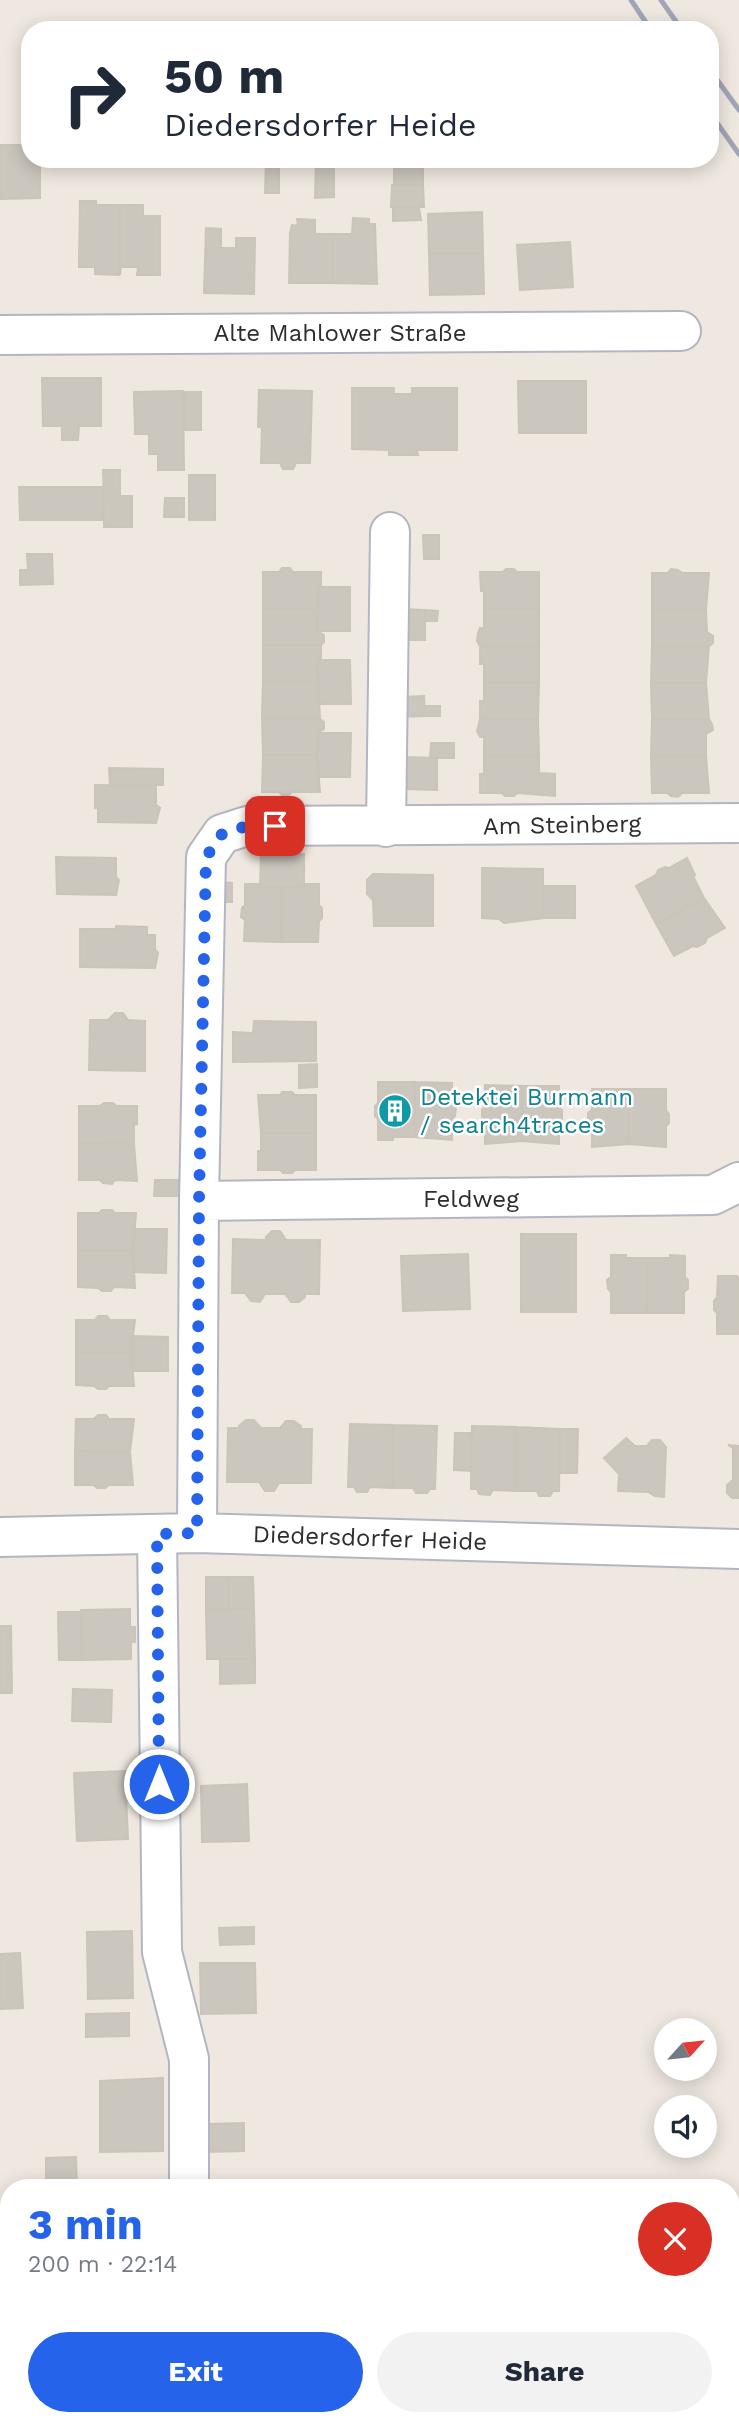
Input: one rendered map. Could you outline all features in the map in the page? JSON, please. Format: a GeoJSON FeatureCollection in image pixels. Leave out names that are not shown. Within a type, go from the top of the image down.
{"type":"FeatureCollection","features":[{"type":"Feature","properties":{"kind":"street","name":"Alte Mahlower Straße"},"geometry":{"type":"LineString","coordinates":[[0,335],[681,331]]}},
{"type":"Feature","properties":{"kind":"street"},"geometry":{"type":"LineString","coordinates":[[386,827],[390,532]]}},
{"type":"Feature","properties":{"kind":"street","name":"Am Steinberg"},"geometry":{"type":"LineString","coordinates":[[197,1533],[199,1201],[206,857],[222,834],[247,826],[739,823]]}},
{"type":"Feature","properties":{"kind":"street","name":"Feldweg"},"geometry":{"type":"LineString","coordinates":[[199,1201],[713,1195],[739,1182]]}},
{"type":"Feature","properties":{"kind":"street","name":"Diedersdorfer Heide"},"geometry":{"type":"LineString","coordinates":[[0,1537],[197,1533],[739,1549]]}},
{"type":"Feature","properties":{"kind":"street"},"geometry":{"type":"LineString","coordinates":[[157,1534],[162,1952],[189,2059],[189,2179]]}},
{"type":"Feature","properties":{"kind":"building"},"geometry":{"type":"Polygon","coordinates":[[[0,145],[21,145],[21,168],[40,168],[40,198],[0,199],[0,145]]]}},
{"type":"Feature","properties":{"kind":"building"},"geometry":{"type":"Polygon","coordinates":[[[266,168],[279,168],[279,193],[265,193],[266,168]]]}},
{"type":"Feature","properties":{"kind":"building"},"geometry":{"type":"Polygon","coordinates":[[[316,168],[334,168],[334,197],[315,198],[316,168]]]}},
{"type":"Feature","properties":{"kind":"building"},"geometry":{"type":"Polygon","coordinates":[[[394,168],[423,168],[423,185],[394,185],[394,168]]]}},
{"type":"Feature","properties":{"kind":"building"},"geometry":{"type":"Polygon","coordinates":[[[392,185],[423,185],[424,207],[391,207],[392,185]]]}},
{"type":"Feature","properties":{"kind":"building"},"geometry":{"type":"Polygon","coordinates":[[[80,201],[96,201],[96,205],[120,205],[119,275],[95,274],[95,267],[79,267],[80,201]]]}},
{"type":"Feature","properties":{"kind":"building"},"geometry":{"type":"Polygon","coordinates":[[[120,205],[143,205],[143,216],[160,216],[160,275],[137,275],[138,267],[121,267],[120,275],[120,205]]]}},
{"type":"Feature","properties":{"kind":"building"},"geometry":{"type":"Polygon","coordinates":[[[393,208],[419,208],[421,220],[393,221],[393,208]]]}},
{"type":"Feature","properties":{"kind":"building"},"geometry":{"type":"Polygon","coordinates":[[[482,212],[483,253],[429,254],[428,214],[482,212]]]}},
{"type":"Feature","properties":{"kind":"building"},"geometry":{"type":"Polygon","coordinates":[[[353,218],[369,219],[369,224],[375,224],[377,284],[333,283],[333,234],[352,234],[353,218]]]}},
{"type":"Feature","properties":{"kind":"building"},"geometry":{"type":"Polygon","coordinates":[[[297,219],[315,220],[315,234],[333,234],[333,283],[289,283],[290,233],[292,225],[298,226],[297,219]]]}},
{"type":"Feature","properties":{"kind":"building"},"geometry":{"type":"Polygon","coordinates":[[[206,228],[221,229],[221,248],[236,248],[236,238],[255,238],[254,294],[204,293],[206,228]]]}},
{"type":"Feature","properties":{"kind":"building"},"geometry":{"type":"Polygon","coordinates":[[[570,242],[573,287],[520,290],[517,245],[570,242]]]}},
{"type":"Feature","properties":{"kind":"building"},"geometry":{"type":"Polygon","coordinates":[[[483,253],[484,294],[430,295],[429,254],[483,253]]]}},
{"type":"Feature","properties":{"kind":"building"},"geometry":{"type":"Polygon","coordinates":[[[42,378],[101,378],[101,426],[79,426],[78,440],[62,440],[62,426],[43,426],[42,378]]]}},
{"type":"Feature","properties":{"kind":"building"},"geometry":{"type":"Polygon","coordinates":[[[518,381],[586,381],[586,433],[519,433],[518,381]]]}},
{"type":"Feature","properties":{"kind":"building"},"geometry":{"type":"Polygon","coordinates":[[[352,388],[394,388],[394,394],[412,394],[412,388],[457,388],[457,450],[417,450],[418,455],[389,455],[389,450],[352,449],[352,388]]]}},
{"type":"Feature","properties":{"kind":"building"},"geometry":{"type":"Polygon","coordinates":[[[259,390],[312,391],[310,463],[296,463],[293,469],[283,469],[280,463],[261,463],[259,390]]]}},
{"type":"Feature","properties":{"kind":"building"},"geometry":{"type":"Polygon","coordinates":[[[183,391],[184,470],[158,470],[158,454],[149,454],[149,434],[135,434],[134,392],[183,391]]]}},
{"type":"Feature","properties":{"kind":"building"},"geometry":{"type":"Polygon","coordinates":[[[184,392],[201,392],[201,430],[185,430],[184,392]]]}},
{"type":"Feature","properties":{"kind":"building"},"geometry":{"type":"Polygon","coordinates":[[[103,470],[120,470],[120,496],[104,496],[103,470]]]}},
{"type":"Feature","properties":{"kind":"building"},"geometry":{"type":"Polygon","coordinates":[[[189,475],[215,475],[215,520],[189,520],[189,475]]]}},
{"type":"Feature","properties":{"kind":"building"},"geometry":{"type":"Polygon","coordinates":[[[19,487],[103,487],[103,520],[20,520],[19,487]]]}},
{"type":"Feature","properties":{"kind":"building"},"geometry":{"type":"Polygon","coordinates":[[[104,496],[132,496],[132,527],[104,527],[104,496]]]}},
{"type":"Feature","properties":{"kind":"building"},"geometry":{"type":"Polygon","coordinates":[[[165,498],[184,498],[184,517],[164,517],[165,498]]]}},
{"type":"Feature","properties":{"kind":"building"},"geometry":{"type":"Polygon","coordinates":[[[423,535],[439,535],[439,559],[424,559],[423,535]]]}},
{"type":"Feature","properties":{"kind":"building"},"geometry":{"type":"Polygon","coordinates":[[[27,554],[52,554],[53,584],[20,585],[20,570],[28,570],[27,554]]]}},
{"type":"Feature","properties":{"kind":"building"},"geometry":{"type":"Polygon","coordinates":[[[282,568],[290,568],[293,572],[321,572],[318,609],[263,609],[263,572],[279,572],[282,568]]]}},
{"type":"Feature","properties":{"kind":"building"},"geometry":{"type":"Polygon","coordinates":[[[506,569],[539,572],[539,609],[484,609],[480,572],[503,572],[506,569]]]}},
{"type":"Feature","properties":{"kind":"building"},"geometry":{"type":"Polygon","coordinates":[[[671,569],[682,573],[709,573],[706,610],[652,610],[652,573],[668,573],[671,569]]]}},
{"type":"Feature","properties":{"kind":"building"},"geometry":{"type":"Polygon","coordinates":[[[318,587],[350,587],[350,631],[317,631],[318,587]]]}},
{"type":"Feature","properties":{"kind":"building"},"geometry":{"type":"Polygon","coordinates":[[[263,609],[318,609],[317,631],[324,635],[324,642],[321,645],[263,645],[263,609]]]}},
{"type":"Feature","properties":{"kind":"building"},"geometry":{"type":"Polygon","coordinates":[[[400,609],[425,610],[425,640],[399,640],[400,609]]]}},
{"type":"Feature","properties":{"kind":"building"},"geometry":{"type":"Polygon","coordinates":[[[484,609],[539,609],[539,646],[480,646],[477,641],[480,628],[484,628],[484,609]]]}},
{"type":"Feature","properties":{"kind":"building"},"geometry":{"type":"Polygon","coordinates":[[[425,610],[438,611],[437,621],[425,621],[425,610]]]}},
{"type":"Feature","properties":{"kind":"building"},"geometry":{"type":"Polygon","coordinates":[[[652,610],[706,610],[707,632],[713,636],[713,643],[709,646],[652,646],[652,610]]]}},
{"type":"Feature","properties":{"kind":"building"},"geometry":{"type":"Polygon","coordinates":[[[263,645],[321,645],[321,660],[317,660],[318,682],[263,682],[263,645]]]}},
{"type":"Feature","properties":{"kind":"building"},"geometry":{"type":"Polygon","coordinates":[[[480,646],[539,646],[539,683],[484,682],[480,646]]]}},
{"type":"Feature","properties":{"kind":"building"},"geometry":{"type":"Polygon","coordinates":[[[652,646],[709,646],[706,683],[651,683],[652,646]]]}},
{"type":"Feature","properties":{"kind":"building"},"geometry":{"type":"Polygon","coordinates":[[[317,660],[350,660],[351,704],[318,704],[317,660]]]}},
{"type":"Feature","properties":{"kind":"building"},"geometry":{"type":"Polygon","coordinates":[[[263,682],[318,682],[320,719],[262,718],[263,682]]]}},
{"type":"Feature","properties":{"kind":"building"},"geometry":{"type":"Polygon","coordinates":[[[484,682],[539,683],[538,719],[480,719],[484,682]]]}},
{"type":"Feature","properties":{"kind":"building"},"geometry":{"type":"Polygon","coordinates":[[[651,683],[706,683],[709,719],[652,719],[651,683]]]}},
{"type":"Feature","properties":{"kind":"building"},"geometry":{"type":"Polygon","coordinates":[[[424,696],[425,716],[399,717],[399,697],[424,696]]]}},
{"type":"Feature","properties":{"kind":"building"},"geometry":{"type":"Polygon","coordinates":[[[425,706],[440,706],[440,716],[425,716],[425,706]]]}},
{"type":"Feature","properties":{"kind":"building"},"geometry":{"type":"Polygon","coordinates":[[[262,718],[320,719],[324,722],[324,729],[318,733],[317,755],[263,755],[262,718]]]}},
{"type":"Feature","properties":{"kind":"building"},"geometry":{"type":"Polygon","coordinates":[[[480,719],[538,719],[539,756],[484,756],[484,737],[480,737],[477,731],[480,719]]]}},
{"type":"Feature","properties":{"kind":"building"},"geometry":{"type":"Polygon","coordinates":[[[652,719],[709,719],[713,730],[706,734],[706,756],[651,756],[652,719]]]}},
{"type":"Feature","properties":{"kind":"building"},"geometry":{"type":"Polygon","coordinates":[[[318,733],[351,733],[350,777],[318,777],[318,733]]]}},
{"type":"Feature","properties":{"kind":"building"},"geometry":{"type":"Polygon","coordinates":[[[431,743],[454,743],[454,758],[430,758],[431,743]]]}},
{"type":"Feature","properties":{"kind":"building"},"geometry":{"type":"Polygon","coordinates":[[[263,755],[317,755],[320,792],[292,792],[282,795],[279,792],[262,792],[263,755]]]}},
{"type":"Feature","properties":{"kind":"building"},"geometry":{"type":"Polygon","coordinates":[[[484,756],[539,756],[539,773],[555,774],[555,796],[480,793],[484,756]]]}},
{"type":"Feature","properties":{"kind":"building"},"geometry":{"type":"Polygon","coordinates":[[[651,756],[706,756],[709,793],[682,793],[678,797],[667,793],[652,793],[651,756]]]}},
{"type":"Feature","properties":{"kind":"building"},"geometry":{"type":"Polygon","coordinates":[[[402,757],[437,758],[437,790],[401,789],[402,757]]]}},
{"type":"Feature","properties":{"kind":"building"},"geometry":{"type":"Polygon","coordinates":[[[109,768],[163,769],[163,785],[110,785],[109,768]]]}},
{"type":"Feature","properties":{"kind":"building"},"geometry":{"type":"Polygon","coordinates":[[[95,785],[156,786],[156,805],[160,808],[156,823],[98,822],[95,785]]]}},
{"type":"Feature","properties":{"kind":"building"},"geometry":{"type":"Polygon","coordinates":[[[261,853],[304,854],[304,887],[260,887],[261,853]]]}},
{"type":"Feature","properties":{"kind":"building"},"geometry":{"type":"Polygon","coordinates":[[[56,857],[116,858],[116,877],[119,880],[116,895],[57,894],[56,857]]]}},
{"type":"Feature","properties":{"kind":"building"},"geometry":{"type":"Polygon","coordinates":[[[687,858],[704,898],[656,924],[636,886],[656,875],[658,870],[669,868],[687,858]]]}},
{"type":"Feature","properties":{"kind":"building"},"geometry":{"type":"Polygon","coordinates":[[[482,868],[543,869],[543,918],[504,923],[499,919],[482,918],[482,868]]]}},
{"type":"Feature","properties":{"kind":"building"},"geometry":{"type":"Polygon","coordinates":[[[373,874],[433,875],[433,926],[374,926],[373,900],[367,894],[367,880],[373,874]]]}},
{"type":"Feature","properties":{"kind":"building"},"geometry":{"type":"Polygon","coordinates":[[[218,882],[232,883],[232,902],[217,902],[218,882]]]}},
{"type":"Feature","properties":{"kind":"building"},"geometry":{"type":"Polygon","coordinates":[[[245,884],[282,887],[281,942],[244,941],[245,920],[241,917],[245,905],[245,884]]]}},
{"type":"Feature","properties":{"kind":"building"},"geometry":{"type":"Polygon","coordinates":[[[304,884],[319,884],[322,918],[319,921],[318,942],[281,942],[282,887],[304,887],[304,884]]]}},
{"type":"Feature","properties":{"kind":"building"},"geometry":{"type":"Polygon","coordinates":[[[543,886],[575,886],[575,918],[543,918],[543,886]]]}},
{"type":"Feature","properties":{"kind":"building"},"geometry":{"type":"Polygon","coordinates":[[[704,898],[725,928],[707,938],[705,943],[674,956],[656,924],[704,898]]]}},
{"type":"Feature","properties":{"kind":"building"},"geometry":{"type":"Polygon","coordinates":[[[116,926],[147,927],[147,935],[155,935],[155,949],[158,953],[155,968],[80,967],[80,929],[116,929],[116,926]]]}},
{"type":"Feature","properties":{"kind":"building"},"geometry":{"type":"Polygon","coordinates":[[[115,1013],[123,1013],[128,1020],[145,1021],[145,1071],[89,1070],[90,1020],[108,1020],[115,1013]]]}},
{"type":"Feature","properties":{"kind":"building"},"geometry":{"type":"Polygon","coordinates":[[[254,1021],[316,1022],[316,1061],[233,1062],[233,1032],[253,1033],[254,1021]]]}},
{"type":"Feature","properties":{"kind":"building"},"geometry":{"type":"Polygon","coordinates":[[[317,1064],[317,1087],[299,1088],[299,1065],[317,1064]]]}},
{"type":"Feature","properties":{"kind":"building","name":"Detektei Burmann / search4traces"},"geometry":{"type":"Polygon","coordinates":[[[378,1082],[415,1082],[415,1137],[378,1140],[375,1106],[378,1103],[378,1082]]]}},
{"type":"Feature","properties":{"kind":"building"},"geometry":{"type":"Polygon","coordinates":[[[415,1082],[452,1083],[452,1103],[456,1107],[452,1119],[452,1140],[415,1137],[415,1082]]]}},
{"type":"Feature","properties":{"kind":"building"},"geometry":{"type":"Polygon","coordinates":[[[485,1085],[522,1086],[522,1141],[485,1144],[482,1110],[485,1107],[485,1085]]]}},
{"type":"Feature","properties":{"kind":"building"},"geometry":{"type":"Polygon","coordinates":[[[522,1086],[559,1086],[562,1119],[559,1123],[559,1144],[522,1141],[522,1086]]]}},
{"type":"Feature","properties":{"kind":"building"},"geometry":{"type":"Polygon","coordinates":[[[592,1089],[629,1089],[629,1144],[592,1147],[592,1126],[588,1123],[588,1113],[592,1110],[592,1089]]]}},
{"type":"Feature","properties":{"kind":"building"},"geometry":{"type":"Polygon","coordinates":[[[629,1089],[666,1089],[669,1123],[666,1126],[666,1147],[629,1144],[629,1089]]]}},
{"type":"Feature","properties":{"kind":"building"},"geometry":{"type":"Polygon","coordinates":[[[282,1092],[316,1095],[316,1133],[261,1133],[258,1095],[280,1095],[282,1092]]]}},
{"type":"Feature","properties":{"kind":"building"},"geometry":{"type":"Polygon","coordinates":[[[104,1103],[137,1106],[134,1144],[79,1143],[79,1106],[100,1106],[104,1103]]]}},
{"type":"Feature","properties":{"kind":"building"},"geometry":{"type":"Polygon","coordinates":[[[261,1133],[316,1133],[316,1170],[283,1173],[280,1170],[258,1170],[261,1133]]]}},
{"type":"Feature","properties":{"kind":"building"},"geometry":{"type":"Polygon","coordinates":[[[79,1143],[134,1144],[137,1181],[115,1180],[112,1184],[100,1180],[79,1180],[79,1143]]]}},
{"type":"Feature","properties":{"kind":"building"},"geometry":{"type":"Polygon","coordinates":[[[155,1180],[179,1180],[178,1196],[154,1196],[155,1180]]]}},
{"type":"Feature","properties":{"kind":"building"},"geometry":{"type":"Polygon","coordinates":[[[102,1210],[136,1213],[133,1251],[78,1250],[78,1213],[99,1213],[102,1210]]]}},
{"type":"Feature","properties":{"kind":"building"},"geometry":{"type":"Polygon","coordinates":[[[133,1229],[167,1229],[166,1273],[133,1272],[133,1229]]]}},
{"type":"Feature","properties":{"kind":"building"},"geometry":{"type":"Polygon","coordinates":[[[272,1231],[280,1231],[286,1240],[320,1240],[319,1294],[305,1294],[299,1302],[291,1302],[285,1294],[265,1294],[260,1302],[251,1301],[245,1293],[232,1293],[233,1239],[266,1240],[272,1231]]]}},
{"type":"Feature","properties":{"kind":"building"},"geometry":{"type":"Polygon","coordinates":[[[521,1234],[576,1234],[576,1312],[521,1312],[521,1234]]]}},
{"type":"Feature","properties":{"kind":"building"},"geometry":{"type":"Polygon","coordinates":[[[78,1250],[133,1251],[135,1288],[114,1287],[111,1291],[102,1291],[98,1288],[78,1287],[78,1250]]]}},
{"type":"Feature","properties":{"kind":"building"},"geometry":{"type":"Polygon","coordinates":[[[468,1254],[470,1309],[403,1311],[401,1256],[468,1254]]]}},
{"type":"Feature","properties":{"kind":"building"},"geometry":{"type":"Polygon","coordinates":[[[611,1255],[648,1258],[647,1313],[611,1313],[611,1292],[607,1280],[611,1277],[611,1255]]]}},
{"type":"Feature","properties":{"kind":"building"},"geometry":{"type":"Polygon","coordinates":[[[670,1255],[685,1256],[688,1289],[684,1292],[684,1313],[647,1313],[648,1258],[670,1258],[670,1255]]]}},
{"type":"Feature","properties":{"kind":"building"},"geometry":{"type":"Polygon","coordinates":[[[718,1276],[737,1276],[739,1279],[739,1334],[717,1334],[714,1301],[717,1297],[718,1276]]]}},
{"type":"Feature","properties":{"kind":"building"},"geometry":{"type":"Polygon","coordinates":[[[98,1316],[107,1316],[110,1320],[135,1320],[131,1353],[76,1353],[76,1320],[95,1320],[98,1316]]]}},
{"type":"Feature","properties":{"kind":"building"},"geometry":{"type":"Polygon","coordinates":[[[132,1336],[168,1337],[168,1371],[131,1371],[132,1336]]]}},
{"type":"Feature","properties":{"kind":"building"},"geometry":{"type":"Polygon","coordinates":[[[76,1353],[131,1353],[134,1386],[98,1389],[94,1386],[76,1385],[76,1353]]]}},
{"type":"Feature","properties":{"kind":"building"},"geometry":{"type":"Polygon","coordinates":[[[98,1415],[106,1415],[109,1419],[134,1419],[130,1452],[75,1451],[76,1419],[94,1419],[98,1415]]]}},
{"type":"Feature","properties":{"kind":"building"},"geometry":{"type":"Polygon","coordinates":[[[246,1420],[254,1420],[261,1428],[280,1428],[286,1421],[294,1421],[301,1429],[312,1429],[311,1483],[279,1483],[274,1491],[265,1491],[259,1482],[227,1482],[228,1428],[239,1428],[246,1420]]]}},
{"type":"Feature","properties":{"kind":"building"},"geometry":{"type":"Polygon","coordinates":[[[350,1424],[393,1425],[392,1488],[370,1487],[367,1492],[357,1492],[354,1487],[348,1487],[350,1424]]]}},
{"type":"Feature","properties":{"kind":"building"},"geometry":{"type":"Polygon","coordinates":[[[393,1425],[437,1426],[435,1489],[430,1489],[427,1493],[416,1493],[413,1488],[392,1488],[393,1425]]]}},
{"type":"Feature","properties":{"kind":"building"},"geometry":{"type":"Polygon","coordinates":[[[472,1426],[516,1427],[515,1491],[493,1490],[490,1495],[479,1494],[477,1489],[471,1489],[472,1426]]]}},
{"type":"Feature","properties":{"kind":"building"},"geometry":{"type":"Polygon","coordinates":[[[516,1427],[560,1429],[559,1491],[553,1491],[550,1496],[539,1496],[537,1491],[515,1491],[516,1427]]]}},
{"type":"Feature","properties":{"kind":"building"},"geometry":{"type":"Polygon","coordinates":[[[560,1429],[578,1429],[577,1473],[560,1473],[560,1429]]]}},
{"type":"Feature","properties":{"kind":"building"},"geometry":{"type":"Polygon","coordinates":[[[455,1433],[472,1433],[471,1471],[454,1470],[455,1433]]]}},
{"type":"Feature","properties":{"kind":"building"},"geometry":{"type":"Polygon","coordinates":[[[626,1438],[635,1446],[647,1446],[652,1440],[660,1440],[666,1447],[664,1497],[648,1492],[618,1491],[619,1474],[604,1458],[626,1438]]]}},
{"type":"Feature","properties":{"kind":"building"},"geometry":{"type":"Polygon","coordinates":[[[728,1445],[739,1446],[739,1498],[732,1498],[727,1493],[727,1485],[733,1480],[733,1448],[728,1445]]]}},
{"type":"Feature","properties":{"kind":"building"},"geometry":{"type":"Polygon","coordinates":[[[75,1451],[130,1452],[133,1485],[97,1488],[94,1485],[75,1485],[75,1451]]]}},
{"type":"Feature","properties":{"kind":"building"},"geometry":{"type":"Polygon","coordinates":[[[206,1577],[229,1577],[229,1609],[206,1610],[206,1577]]]}},
{"type":"Feature","properties":{"kind":"building"},"geometry":{"type":"Polygon","coordinates":[[[229,1577],[253,1577],[254,1609],[229,1609],[229,1577]]]}},
{"type":"Feature","properties":{"kind":"building"},"geometry":{"type":"Polygon","coordinates":[[[130,1609],[130,1627],[135,1627],[135,1642],[131,1642],[131,1659],[82,1660],[81,1610],[130,1609]]]}},
{"type":"Feature","properties":{"kind":"building"},"geometry":{"type":"Polygon","coordinates":[[[254,1609],[255,1659],[207,1659],[206,1610],[254,1609]]]}},
{"type":"Feature","properties":{"kind":"building"},"geometry":{"type":"Polygon","coordinates":[[[58,1612],[81,1612],[82,1660],[59,1660],[58,1612]]]}},
{"type":"Feature","properties":{"kind":"building"},"geometry":{"type":"Polygon","coordinates":[[[0,1626],[11,1626],[12,1693],[0,1693],[0,1626]]]}},
{"type":"Feature","properties":{"kind":"building"},"geometry":{"type":"Polygon","coordinates":[[[220,1659],[255,1659],[255,1683],[220,1684],[220,1659]]]}},
{"type":"Feature","properties":{"kind":"building"},"geometry":{"type":"Polygon","coordinates":[[[73,1689],[112,1690],[111,1722],[72,1721],[73,1689]]]}},
{"type":"Feature","properties":{"kind":"building"},"geometry":{"type":"Polygon","coordinates":[[[125,1771],[128,1839],[77,1841],[74,1773],[125,1771]]]}},
{"type":"Feature","properties":{"kind":"building"},"geometry":{"type":"Polygon","coordinates":[[[247,1784],[249,1841],[202,1842],[201,1786],[247,1784]]]}},
{"type":"Feature","properties":{"kind":"building"},"geometry":{"type":"Polygon","coordinates":[[[254,1927],[254,1944],[220,1945],[219,1928],[254,1927]]]}},
{"type":"Feature","properties":{"kind":"building"},"geometry":{"type":"Polygon","coordinates":[[[132,1931],[133,1998],[88,1999],[87,1932],[132,1931]]]}},
{"type":"Feature","properties":{"kind":"building"},"geometry":{"type":"Polygon","coordinates":[[[20,1953],[23,2008],[0,2009],[0,1954],[20,1953]]]}},
{"type":"Feature","properties":{"kind":"building"},"geometry":{"type":"Polygon","coordinates":[[[200,1963],[255,1963],[256,2013],[201,2014],[200,1963]]]}},
{"type":"Feature","properties":{"kind":"building"},"geometry":{"type":"Polygon","coordinates":[[[129,2013],[129,2036],[86,2037],[86,2014],[129,2013]]]}},
{"type":"Feature","properties":{"kind":"building"},"geometry":{"type":"Polygon","coordinates":[[[163,2078],[163,2151],[100,2152],[100,2081],[163,2078]]]}},
{"type":"Feature","properties":{"kind":"building"},"geometry":{"type":"Polygon","coordinates":[[[244,2123],[244,2151],[206,2152],[206,2124],[244,2123]]]}},
{"type":"Feature","properties":{"kind":"building"},"geometry":{"type":"Polygon","coordinates":[[[76,2157],[77,2179],[46,2179],[46,2158],[76,2157]]]}},
{"type":"Feature","properties":{"kind":"railway"},"geometry":{"type":"LineString","coordinates":[[631,0],[645,21]]}},
{"type":"Feature","properties":{"kind":"railway"},"geometry":{"type":"LineString","coordinates":[[661,0],[676,21]]}},
{"type":"Feature","properties":{"kind":"railway"},"geometry":{"type":"LineString","coordinates":[[719,82],[739,110]]}},
{"type":"Feature","properties":{"kind":"railway"},"geometry":{"type":"LineString","coordinates":[[719,126],[739,154]]}},
{"type":"Feature","properties":{"kind":"place","name":"Detektei Burmann / search4traces"},"geometry":{"type":"Point","coordinates":[395,1111]}},
{"type":"Feature","properties":{"kind":"route"},"geometry":{"type":"LineString","coordinates":[[159,1784],[157,1534],[197,1533],[199,1201],[206,857],[222,834],[247,826],[275,826]]}}]}
